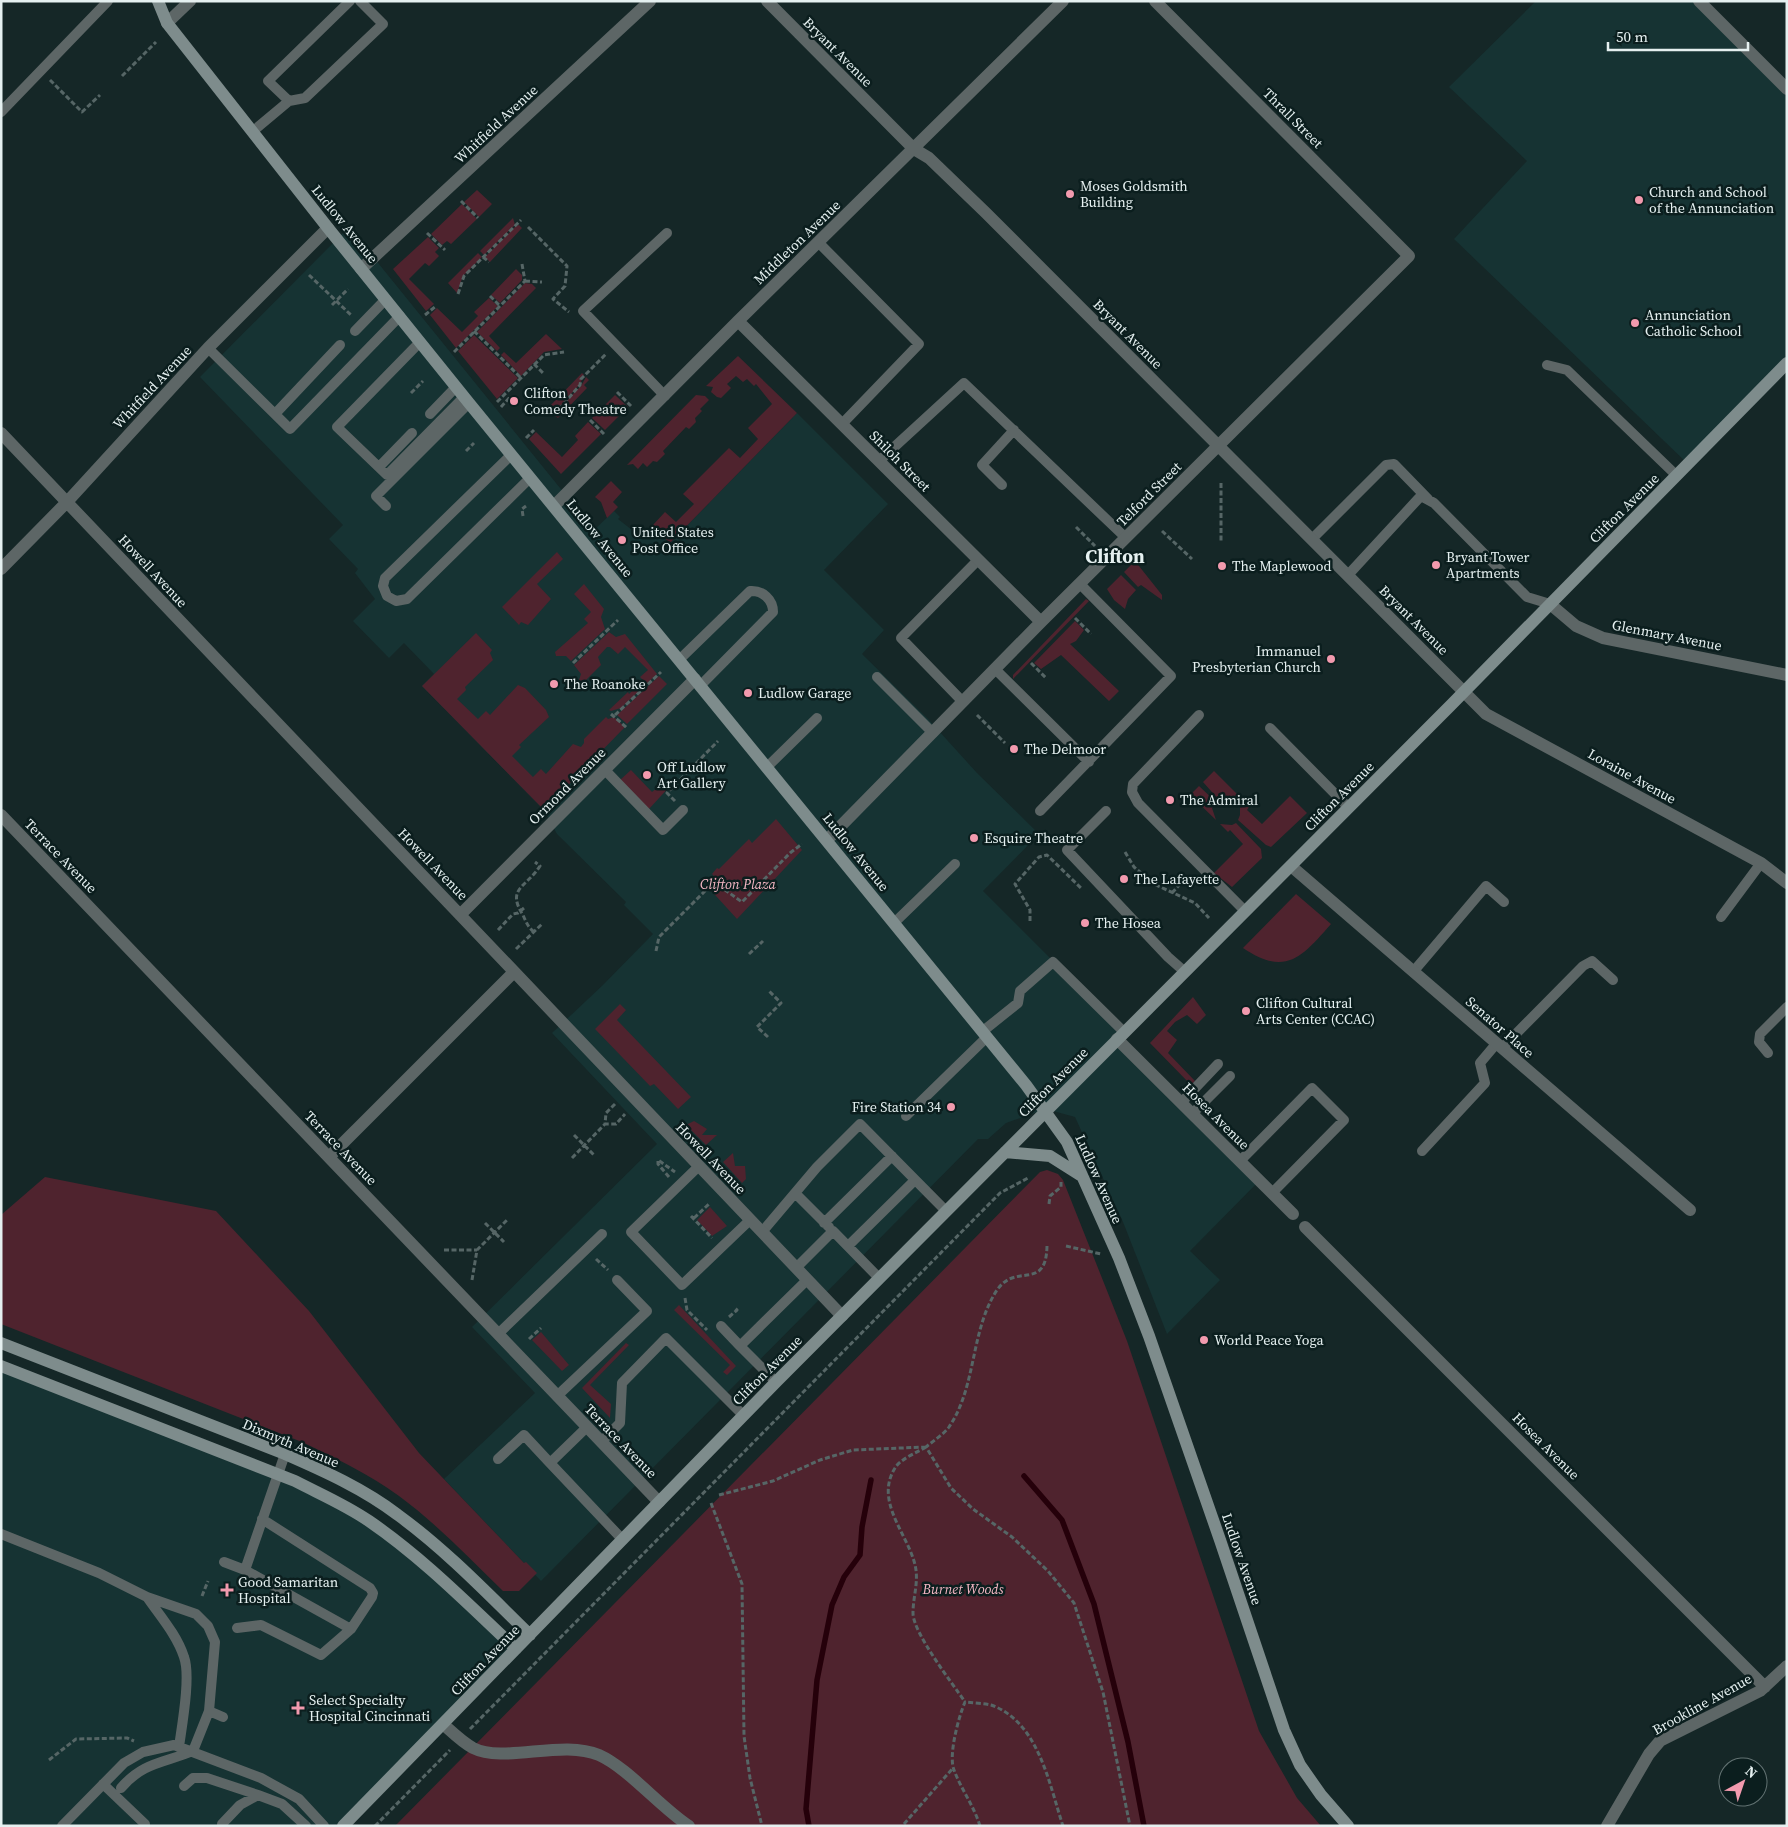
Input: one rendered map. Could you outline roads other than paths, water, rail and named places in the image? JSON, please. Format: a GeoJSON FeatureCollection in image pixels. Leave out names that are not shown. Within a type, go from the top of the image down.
{"type":"FeatureCollection","features":[{"type":"Feature","properties":{"kind":"main road","name":"Ludlow Avenue"},"geometry":{"type":"LineString","coordinates":[[158,1],[167,22],[328,228],[678,660],[985,1034],[1067,1142],[1119,1258],[1149,1336],[1284,1730],[1300,1765],[1321,1795],[1348,1826]]}},
{"type":"Feature","properties":{"kind":"main road","name":"Clifton Avenue"},"geometry":{"type":"LineString","coordinates":[[343,1826],[743,1415],[1349,808],[1787,363]]}},
{"type":"Feature","properties":{"kind":"main road"},"geometry":{"type":"LineString","coordinates":[[1005,1152],[1050,1156],[1061,1160],[1082,1176]]}},
{"type":"Feature","properties":{"kind":"main road","name":"Dixmyth Avenue"},"geometry":{"type":"LineString","coordinates":[[1,1343],[285,1454],[330,1474],[397,1514],[428,1539],[530,1635]]}},
{"type":"Feature","properties":{"kind":"main road"},"geometry":{"type":"LineString","coordinates":[[1,1366],[277,1475],[328,1498],[368,1520],[412,1554],[516,1649]]}},
{"type":"Feature","properties":{"kind":"street"},"geometry":{"type":"LineString","coordinates":[[167,22],[190,1]]}},
{"type":"Feature","properties":{"kind":"street","name":"Whitfield Avenue"},"geometry":{"type":"LineString","coordinates":[[362,269],[650,1]]}},
{"type":"Feature","properties":{"kind":"street","name":"Bryant Avenue"},"geometry":{"type":"LineString","coordinates":[[767,1],[914,149],[930,158],[986,213],[1464,692]]}},
{"type":"Feature","properties":{"kind":"street","name":"Middleton Avenue"},"geometry":{"type":"LineString","coordinates":[[554,506],[738,321],[1063,1]]}},
{"type":"Feature","properties":{"kind":"street","name":"Thrall Street"},"geometry":{"type":"LineString","coordinates":[[1155,1],[1409,256]]}},
{"type":"Feature","properties":{"kind":"street"},"geometry":{"type":"LineString","coordinates":[[1698,1],[1787,89]]}},
{"type":"Feature","properties":{"kind":"street","name":"Whitfield Avenue"},"geometry":{"type":"LineString","coordinates":[[1,569],[67,502],[208,348],[328,228]]}},
{"type":"Feature","properties":{"kind":"street","name":"Telford Street"},"geometry":{"type":"LineString","coordinates":[[827,840],[1040,622],[1220,446],[1409,256]]}},
{"type":"Feature","properties":{"kind":"street","name":"Shiloh Street"},"geometry":{"type":"LineString","coordinates":[[738,321],[1040,622]]}},
{"type":"Feature","properties":{"kind":"street","name":"Howell Avenue"},"geometry":{"type":"LineString","coordinates":[[1,433],[842,1316]]}},
{"type":"Feature","properties":{"kind":"street","name":"Glenmary Avenue"},"geometry":{"type":"LineString","coordinates":[[1550,604],[1576,626],[1603,638],[1787,675]]}},
{"type":"Feature","properties":{"kind":"street","name":"Ormond Avenue"},"geometry":{"type":"LineString","coordinates":[[460,915],[604,769],[698,683]]}},
{"type":"Feature","properties":{"kind":"street","name":"Loraine Avenue"},"geometry":{"type":"LineString","coordinates":[[1464,692],[1486,714],[1761,863],[1787,884]]}},
{"type":"Feature","properties":{"kind":"street","name":"Terrace Avenue"},"geometry":{"type":"LineString","coordinates":[[1,815],[658,1502]]}},
{"type":"Feature","properties":{"kind":"street","name":"Senator Place"},"geometry":{"type":"LineString","coordinates":[[1291,866],[1690,1210]]}},
{"type":"Feature","properties":{"kind":"street"},"geometry":{"type":"LineString","coordinates":[[329,1158],[514,972]]}},
{"type":"Feature","properties":{"kind":"street","name":"Hosea Avenue"},"geometry":{"type":"LineString","coordinates":[[1120,1036],[1192,1114],[1293,1214]]}},
{"type":"Feature","properties":{"kind":"street","name":"Hosea Avenue"},"geometry":{"type":"LineString","coordinates":[[1305,1227],[1765,1687]]}},
{"type":"Feature","properties":{"kind":"street","name":"Brookline Avenue"},"geometry":{"type":"LineString","coordinates":[[1607,1826],[1650,1754],[1660,1741],[1765,1687],[1787,1666]]}},
{"type":"Feature","properties":{"kind":"street"},"geometry":{"type":"LineString","coordinates":[[443,1724],[474,1748],[493,1752],[581,1750],[598,1754],[612,1762],[674,1816],[689,1826]]}},
{"type":"Feature","properties":{"kind":"lane"},"geometry":{"type":"LineString","coordinates":[[1,112],[108,1]]}},
{"type":"Feature","properties":{"kind":"lane"},"geometry":{"type":"LineString","coordinates":[[289,101],[268,81],[350,1]]}},
{"type":"Feature","properties":{"kind":"lane"},"geometry":{"type":"LineString","coordinates":[[252,132],[289,101],[305,98],[383,24],[360,1]]}},
{"type":"Feature","properties":{"kind":"lane"},"geometry":{"type":"LineString","coordinates":[[665,396],[583,311],[667,233]]}},
{"type":"Feature","properties":{"kind":"lane"},"geometry":{"type":"LineString","coordinates":[[818,242],[919,344],[842,424]]}},
{"type":"Feature","properties":{"kind":"lane"},"geometry":{"type":"LineString","coordinates":[[358,328],[386,299]]}},
{"type":"Feature","properties":{"kind":"lane"},"geometry":{"type":"LineString","coordinates":[[208,348],[290,429],[400,316]]}},
{"type":"Feature","properties":{"kind":"lane"},"geometry":{"type":"LineString","coordinates":[[420,342],[336,427],[387,476],[463,396]]}},
{"type":"Feature","properties":{"kind":"lane"},"geometry":{"type":"LineString","coordinates":[[274,414],[340,345]]}},
{"type":"Feature","properties":{"kind":"lane"},"geometry":{"type":"LineString","coordinates":[[1547,365],[1567,370],[1676,475]]}},
{"type":"Feature","properties":{"kind":"lane"},"geometry":{"type":"LineString","coordinates":[[879,462],[964,384],[1126,538]]}},
{"type":"Feature","properties":{"kind":"lane"},"geometry":{"type":"LineString","coordinates":[[430,414],[463,396]]}},
{"type":"Feature","properties":{"kind":"lane"},"geometry":{"type":"LineString","coordinates":[[386,506],[376,496],[463,396]]}},
{"type":"Feature","properties":{"kind":"lane"},"geometry":{"type":"LineString","coordinates":[[1002,485],[982,465],[1014,430]]}},
{"type":"Feature","properties":{"kind":"lane"},"geometry":{"type":"LineString","coordinates":[[379,468],[412,433]]}},
{"type":"Feature","properties":{"kind":"lane"},"geometry":{"type":"LineString","coordinates":[[511,455],[385,578],[383,586],[388,596],[396,602],[407,599],[530,478]]}},
{"type":"Feature","properties":{"kind":"lane"},"geometry":{"type":"LineString","coordinates":[[1312,539],[1386,465],[1394,464],[1527,597],[1550,604]]}},
{"type":"Feature","properties":{"kind":"lane"},"geometry":{"type":"LineString","coordinates":[[1348,575],[1419,498],[1428,499]]}},
{"type":"Feature","properties":{"kind":"lane"},"geometry":{"type":"LineString","coordinates":[[963,702],[901,638],[978,560]]}},
{"type":"Feature","properties":{"kind":"lane"},"geometry":{"type":"LineString","coordinates":[[1040,811],[1171,676],[1080,584]]}},
{"type":"Feature","properties":{"kind":"lane"},"geometry":{"type":"LineString","coordinates":[[678,660],[750,591],[761,592],[770,600],[773,612],[698,683]]}},
{"type":"Feature","properties":{"kind":"lane"},"geometry":{"type":"LineString","coordinates":[[995,669],[1088,762]]}},
{"type":"Feature","properties":{"kind":"lane"},"geometry":{"type":"LineString","coordinates":[[877,677],[933,732]]}},
{"type":"Feature","properties":{"kind":"lane"},"geometry":{"type":"LineString","coordinates":[[1200,716],[1133,784],[1132,792],[1138,803],[1245,912]]}},
{"type":"Feature","properties":{"kind":"lane"},"geometry":{"type":"LineString","coordinates":[[767,767],[816,718]]}},
{"type":"Feature","properties":{"kind":"lane"},"geometry":{"type":"LineString","coordinates":[[1270,728],[1349,808]]}},
{"type":"Feature","properties":{"kind":"lane"},"geometry":{"type":"LineString","coordinates":[[604,769],[663,830],[683,810]]}},
{"type":"Feature","properties":{"kind":"lane"},"geometry":{"type":"LineString","coordinates":[[1106,812],[1067,850],[1168,957],[1185,972]]}},
{"type":"Feature","properties":{"kind":"lane"},"geometry":{"type":"LineString","coordinates":[[1721,917],[1761,863]]}},
{"type":"Feature","properties":{"kind":"lane"},"geometry":{"type":"LineString","coordinates":[[894,923],[955,864]]}},
{"type":"Feature","properties":{"kind":"lane"},"geometry":{"type":"LineString","coordinates":[[1413,972],[1486,886],[1504,902]]}},
{"type":"Feature","properties":{"kind":"lane"},"geometry":{"type":"LineString","coordinates":[[906,1116],[985,1034],[1018,1003],[1020,991],[1053,962],[1120,1036]]}},
{"type":"Feature","properties":{"kind":"lane"},"geometry":{"type":"LineString","coordinates":[[1422,1150],[1485,1083],[1480,1063],[1583,966],[1592,962],[1612,980]]}},
{"type":"Feature","properties":{"kind":"lane"},"geometry":{"type":"LineString","coordinates":[[1768,1053],[1759,1042],[1760,1034],[1787,1007]]}},
{"type":"Feature","properties":{"kind":"lane"},"geometry":{"type":"LineString","coordinates":[[1181,1102],[1218,1064]]}},
{"type":"Feature","properties":{"kind":"lane"},"geometry":{"type":"LineString","coordinates":[[1192,1114],[1230,1076]]}},
{"type":"Feature","properties":{"kind":"lane"},"geometry":{"type":"LineString","coordinates":[[1240,1161],[1312,1088],[1344,1120],[1272,1193]]}},
{"type":"Feature","properties":{"kind":"lane"},"geometry":{"type":"LineString","coordinates":[[762,1232],[817,1167],[860,1124],[946,1211]]}},
{"type":"Feature","properties":{"kind":"lane"},"geometry":{"type":"LineString","coordinates":[[824,1223],[892,1156]]}},
{"type":"Feature","properties":{"kind":"lane"},"geometry":{"type":"LineString","coordinates":[[698,1166],[631,1232],[682,1285],[750,1220]]}},
{"type":"Feature","properties":{"kind":"lane"},"geometry":{"type":"LineString","coordinates":[[848,1246],[915,1180]]}},
{"type":"Feature","properties":{"kind":"lane"},"geometry":{"type":"LineString","coordinates":[[796,1194],[879,1278]]}},
{"type":"Feature","properties":{"kind":"lane"},"geometry":{"type":"LineString","coordinates":[[796,1268],[833,1231]]}},
{"type":"Feature","properties":{"kind":"lane"},"geometry":{"type":"LineString","coordinates":[[498,1334],[602,1234]]}},
{"type":"Feature","properties":{"kind":"lane"},"geometry":{"type":"LineString","coordinates":[[557,1396],[646,1311],[617,1280]]}},
{"type":"Feature","properties":{"kind":"lane"},"geometry":{"type":"LineString","coordinates":[[740,1346],[807,1280]]}},
{"type":"Feature","properties":{"kind":"lane"},"geometry":{"type":"LineString","coordinates":[[721,1326],[776,1382]]}},
{"type":"Feature","properties":{"kind":"lane"},"geometry":{"type":"LineString","coordinates":[[602,1442],[620,1423],[622,1383],[666,1338],[743,1415]]}},
{"type":"Feature","properties":{"kind":"lane"},"geometry":{"type":"LineString","coordinates":[[550,1463],[587,1427]]}},
{"type":"Feature","properties":{"kind":"lane"},"geometry":{"type":"LineString","coordinates":[[498,1459],[524,1435],[622,1539]]}},
{"type":"Feature","properties":{"kind":"lane"},"geometry":{"type":"LineString","coordinates":[[245,1570],[285,1454]]}},
{"type":"Feature","properties":{"kind":"lane"},"geometry":{"type":"LineString","coordinates":[[236,1628],[261,1625],[321,1655],[350,1629],[373,1593],[370,1588],[262,1519]]}},
{"type":"Feature","properties":{"kind":"lane"},"geometry":{"type":"LineString","coordinates":[[1,1534],[99,1573],[147,1596],[196,1614],[208,1626],[215,1642],[209,1711],[193,1750],[142,1768],[122,1788]]}},
{"type":"Feature","properties":{"kind":"lane"},"geometry":{"type":"LineString","coordinates":[[224,1562],[245,1570],[350,1629]]}},
{"type":"Feature","properties":{"kind":"lane"},"geometry":{"type":"LineString","coordinates":[[147,1596],[175,1636],[185,1658],[185,1695],[179,1747]]}},
{"type":"Feature","properties":{"kind":"lane"},"geometry":{"type":"LineString","coordinates":[[209,1711],[223,1717]]}},
{"type":"Feature","properties":{"kind":"lane"},"geometry":{"type":"LineString","coordinates":[[62,1826],[124,1763],[143,1752],[174,1745],[193,1750],[261,1778],[299,1799],[324,1826]]}},
{"type":"Feature","properties":{"kind":"lane"},"geometry":{"type":"LineString","coordinates":[[184,1786],[193,1778],[208,1778],[282,1804],[306,1826]]}},
{"type":"Feature","properties":{"kind":"lane"},"geometry":{"type":"LineString","coordinates":[[103,1784],[145,1824]]}},
{"type":"Feature","properties":{"kind":"lane"},"geometry":{"type":"LineString","coordinates":[[222,1824],[240,1805],[258,1795]]}},
{"type":"Feature","properties":{"kind":"waterway"},"geometry":{"type":"LineString","coordinates":[[1024,1476],[1062,1520],[1094,1604],[1128,1742],[1144,1826]]}},
{"type":"Feature","properties":{"kind":"waterway"},"geometry":{"type":"LineString","coordinates":[[809,1826],[806,1809],[817,1680],[832,1605],[844,1577],[860,1555],[862,1527],[871,1480]]}},
{"type":"Feature","properties":{"kind":"place","name":"Moses Goldsmith Building"},"geometry":{"type":"Point","coordinates":[1070,194]}},
{"type":"Feature","properties":{"kind":"place","name":"Church and School of the Annunciation"},"geometry":{"type":"Point","coordinates":[1639,200]}},
{"type":"Feature","properties":{"kind":"place","name":"Annunciation Catholic School"},"geometry":{"type":"Point","coordinates":[1635,323]}},
{"type":"Feature","properties":{"kind":"place","name":"Clifton Comedy Theatre"},"geometry":{"type":"Point","coordinates":[514,401]}},
{"type":"Feature","properties":{"kind":"place","name":"United States Post Office"},"geometry":{"type":"Point","coordinates":[622,540]}},
{"type":"Feature","properties":{"kind":"place","name":"Bryant Tower Apartments"},"geometry":{"type":"Point","coordinates":[1436,565]}},
{"type":"Feature","properties":{"kind":"place","name":"The Maplewood"},"geometry":{"type":"Point","coordinates":[1222,566]}},
{"type":"Feature","properties":{"kind":"place","name":"Immanuel Presbyterian Church"},"geometry":{"type":"Point","coordinates":[1331,659]}},
{"type":"Feature","properties":{"kind":"place","name":"The Roanoke"},"geometry":{"type":"Point","coordinates":[554,684]}},
{"type":"Feature","properties":{"kind":"place","name":"Ludlow Garage"},"geometry":{"type":"Point","coordinates":[748,693]}},
{"type":"Feature","properties":{"kind":"place","name":"The Delmoor"},"geometry":{"type":"Point","coordinates":[1014,749]}},
{"type":"Feature","properties":{"kind":"place","name":"Off Ludlow Art Gallery"},"geometry":{"type":"Point","coordinates":[647,775]}},
{"type":"Feature","properties":{"kind":"place","name":"The Admiral"},"geometry":{"type":"Point","coordinates":[1170,800]}},
{"type":"Feature","properties":{"kind":"place","name":"Esquire Theatre"},"geometry":{"type":"Point","coordinates":[974,838]}},
{"type":"Feature","properties":{"kind":"place","name":"The Lafayette"},"geometry":{"type":"Point","coordinates":[1124,879]}},
{"type":"Feature","properties":{"kind":"place","name":"The Hosea"},"geometry":{"type":"Point","coordinates":[1085,923]}},
{"type":"Feature","properties":{"kind":"place","name":"Clifton Cultural Arts Center (CCAC)"},"geometry":{"type":"Point","coordinates":[1246,1011]}},
{"type":"Feature","properties":{"kind":"place","name":"Fire Station 34"},"geometry":{"type":"Point","coordinates":[951,1107]}},
{"type":"Feature","properties":{"kind":"place","name":"World Peace Yoga"},"geometry":{"type":"Point","coordinates":[1204,1340]}},
{"type":"Feature","properties":{"kind":"place","name":"Good Samaritan Hospital"},"geometry":{"type":"Point","coordinates":[227,1590]}},
{"type":"Feature","properties":{"kind":"place","name":"Select Specialty Hospital Cincinnati"},"geometry":{"type":"Point","coordinates":[298,1708]}},
{"type":"Feature","properties":{"kind":"district","name":"Clifton"},"geometry":{"type":"Point","coordinates":[1115,556]}},
{"type":"Feature","properties":{"kind":"park label","name":"Clifton Plaza"},"geometry":{"type":"Point","coordinates":[738,884]}},
{"type":"Feature","properties":{"kind":"park label","name":"Burnet Woods"},"geometry":{"type":"Point","coordinates":[963,1589]}}]}
